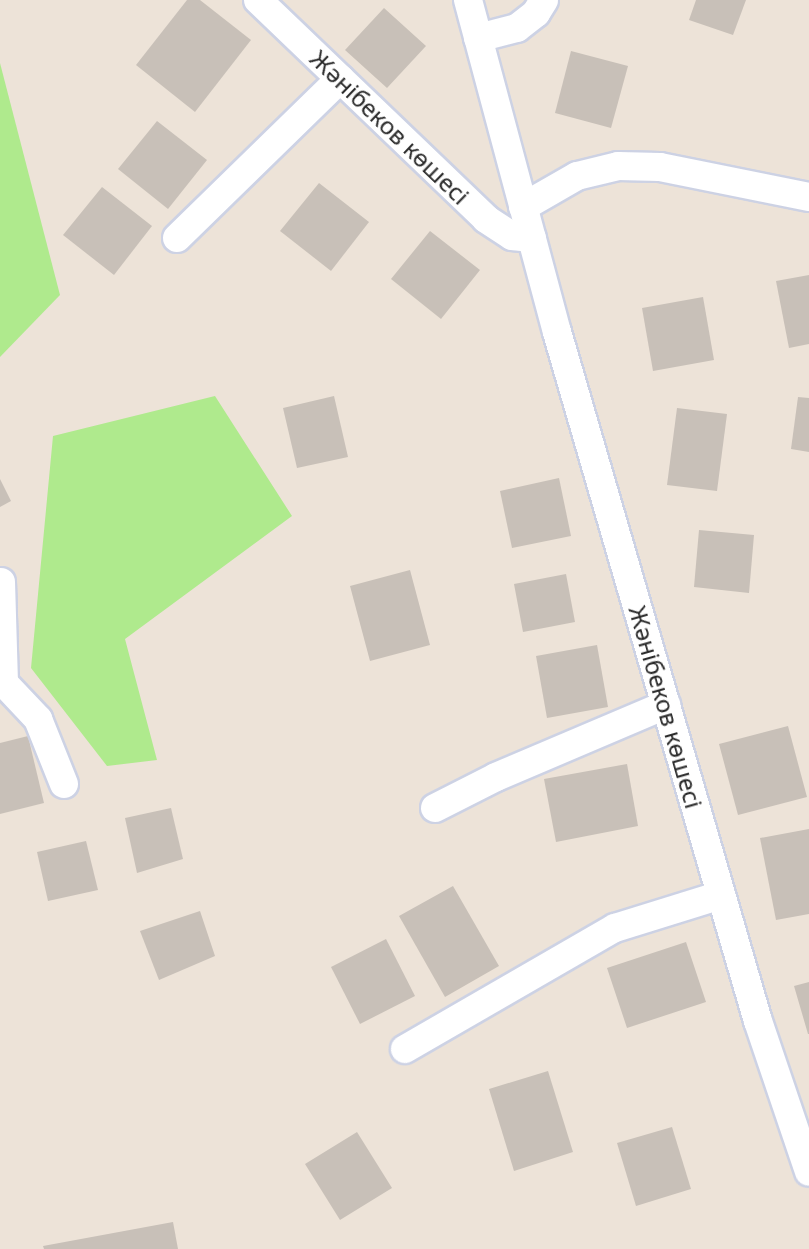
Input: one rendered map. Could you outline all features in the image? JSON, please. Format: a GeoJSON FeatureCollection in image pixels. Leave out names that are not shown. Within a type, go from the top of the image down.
{"type":"FeatureCollection","features":[{"type":"Feature","properties":{"kind":"street","name":"Жәнібеков көшесі"},"geometry":{"type":"LineString","coordinates":[[258,0],[486,219],[512,236],[532,238]]}},
{"type":"Feature","properties":{"kind":"street","name":"Жәнібеков көшесі"},"geometry":{"type":"LineString","coordinates":[[468,0],[523,207],[721,895],[809,1172]]}},
{"type":"Feature","properties":{"kind":"street"},"geometry":{"type":"LineString","coordinates":[[478,38],[517,27],[537,13],[544,0]]}},
{"type":"Feature","properties":{"kind":"street"},"geometry":{"type":"LineString","coordinates":[[177,238],[340,79]]}},
{"type":"Feature","properties":{"kind":"street"},"geometry":{"type":"LineString","coordinates":[[523,207],[578,176],[618,166],[660,167],[809,197]]}},
{"type":"Feature","properties":{"kind":"street"},"geometry":{"type":"LineString","coordinates":[[1,582],[2,683],[38,719],[64,784]]}},
{"type":"Feature","properties":{"kind":"street"},"geometry":{"type":"LineString","coordinates":[[435,808],[496,776],[666,705]]}},
{"type":"Feature","properties":{"kind":"street"},"geometry":{"type":"LineString","coordinates":[[405,1049],[615,928],[721,895]]}},
{"type":"Feature","properties":{"kind":"green space"},"geometry":{"type":"Polygon","coordinates":[[[0,63],[60,295],[0,357],[0,63]]]}},
{"type":"Feature","properties":{"kind":"green space"},"geometry":{"type":"Polygon","coordinates":[[[215,396],[292,516],[125,639],[157,760],[107,766],[31,668],[53,436],[215,396]]]}},
{"type":"Feature","properties":{"kind":"building"},"geometry":{"type":"Polygon","coordinates":[[[187,0],[200,0],[251,40],[195,112],[136,65],[187,0]]]}},
{"type":"Feature","properties":{"kind":"building"},"geometry":{"type":"Polygon","coordinates":[[[696,0],[746,0],[733,35],[689,20],[696,0]]]}},
{"type":"Feature","properties":{"kind":"building"},"geometry":{"type":"Polygon","coordinates":[[[384,8],[426,46],[387,88],[345,50],[384,8]]]}},
{"type":"Feature","properties":{"kind":"building"},"geometry":{"type":"Polygon","coordinates":[[[571,51],[628,66],[611,128],[555,113],[571,51]]]}},
{"type":"Feature","properties":{"kind":"building"},"geometry":{"type":"Polygon","coordinates":[[[157,121],[207,160],[168,209],[118,169],[157,121]]]}},
{"type":"Feature","properties":{"kind":"building"},"geometry":{"type":"Polygon","coordinates":[[[319,183],[369,222],[331,271],[280,231],[319,183]]]}},
{"type":"Feature","properties":{"kind":"building"},"geometry":{"type":"Polygon","coordinates":[[[102,187],[152,226],[114,275],[63,235],[102,187]]]}},
{"type":"Feature","properties":{"kind":"building"},"geometry":{"type":"Polygon","coordinates":[[[430,231],[480,270],[441,319],[391,279],[430,231]]]}},
{"type":"Feature","properties":{"kind":"building"},"geometry":{"type":"Polygon","coordinates":[[[809,275],[809,344],[789,348],[776,281],[809,275]]]}},
{"type":"Feature","properties":{"kind":"building"},"geometry":{"type":"Polygon","coordinates":[[[703,297],[714,360],[653,371],[642,308],[703,297]]]}},
{"type":"Feature","properties":{"kind":"building"},"geometry":{"type":"Polygon","coordinates":[[[334,396],[348,457],[297,468],[283,408],[334,396]]]}},
{"type":"Feature","properties":{"kind":"building"},"geometry":{"type":"Polygon","coordinates":[[[798,397],[809,398],[809,452],[791,449],[798,397]]]}},
{"type":"Feature","properties":{"kind":"building"},"geometry":{"type":"Polygon","coordinates":[[[677,408],[727,414],[717,491],[667,485],[677,408]]]}},
{"type":"Feature","properties":{"kind":"building"},"geometry":{"type":"Polygon","coordinates":[[[559,478],[571,536],[512,548],[500,491],[559,478]]]}},
{"type":"Feature","properties":{"kind":"building"},"geometry":{"type":"Polygon","coordinates":[[[0,479],[11,501],[0,507],[0,479]]]}},
{"type":"Feature","properties":{"kind":"building"},"geometry":{"type":"Polygon","coordinates":[[[699,530],[754,535],[749,593],[694,587],[699,530]]]}},
{"type":"Feature","properties":{"kind":"building"},"geometry":{"type":"Polygon","coordinates":[[[410,570],[430,645],[370,661],[350,586],[410,570]]]}},
{"type":"Feature","properties":{"kind":"building"},"geometry":{"type":"Polygon","coordinates":[[[566,574],[575,622],[523,632],[514,584],[566,574]]]}},
{"type":"Feature","properties":{"kind":"building"},"geometry":{"type":"Polygon","coordinates":[[[597,645],[608,707],[547,718],[536,656],[597,645]]]}},
{"type":"Feature","properties":{"kind":"building"},"geometry":{"type":"Polygon","coordinates":[[[788,726],[807,797],[738,815],[719,744],[788,726]]]}},
{"type":"Feature","properties":{"kind":"building"},"geometry":{"type":"Polygon","coordinates":[[[28,736],[44,803],[0,814],[0,743],[28,736]]]}},
{"type":"Feature","properties":{"kind":"building"},"geometry":{"type":"Polygon","coordinates":[[[627,764],[638,826],[556,842],[544,779],[627,764]]]}},
{"type":"Feature","properties":{"kind":"building"},"geometry":{"type":"Polygon","coordinates":[[[171,808],[183,859],[137,873],[125,818],[171,808]]]}},
{"type":"Feature","properties":{"kind":"building"},"geometry":{"type":"Polygon","coordinates":[[[809,829],[809,914],[776,920],[760,838],[809,829]]]}},
{"type":"Feature","properties":{"kind":"building"},"geometry":{"type":"Polygon","coordinates":[[[86,841],[98,890],[48,901],[37,852],[86,841]]]}},
{"type":"Feature","properties":{"kind":"building"},"geometry":{"type":"Polygon","coordinates":[[[453,886],[499,966],[445,997],[399,916],[453,886]]]}},
{"type":"Feature","properties":{"kind":"building"},"geometry":{"type":"Polygon","coordinates":[[[200,911],[215,956],[159,980],[140,931],[200,911]]]}},
{"type":"Feature","properties":{"kind":"building"},"geometry":{"type":"Polygon","coordinates":[[[386,939],[415,996],[360,1024],[331,967],[386,939]]]}},
{"type":"Feature","properties":{"kind":"building"},"geometry":{"type":"Polygon","coordinates":[[[686,942],[706,1002],[627,1028],[607,968],[686,942]]]}},
{"type":"Feature","properties":{"kind":"building"},"geometry":{"type":"Polygon","coordinates":[[[809,982],[809,1034],[808,1034],[794,986],[809,982]]]}},
{"type":"Feature","properties":{"kind":"building"},"geometry":{"type":"Polygon","coordinates":[[[548,1071],[573,1152],[514,1171],[489,1089],[548,1071]]]}},
{"type":"Feature","properties":{"kind":"building"},"geometry":{"type":"Polygon","coordinates":[[[672,1127],[691,1189],[636,1206],[617,1143],[672,1127]]]}},
{"type":"Feature","properties":{"kind":"building"},"geometry":{"type":"Polygon","coordinates":[[[357,1132],[392,1188],[340,1220],[305,1164],[357,1132]]]}},
{"type":"Feature","properties":{"kind":"building"},"geometry":{"type":"Polygon","coordinates":[[[173,1222],[178,1249],[44,1249],[43,1246],[173,1222]]]}}]}
